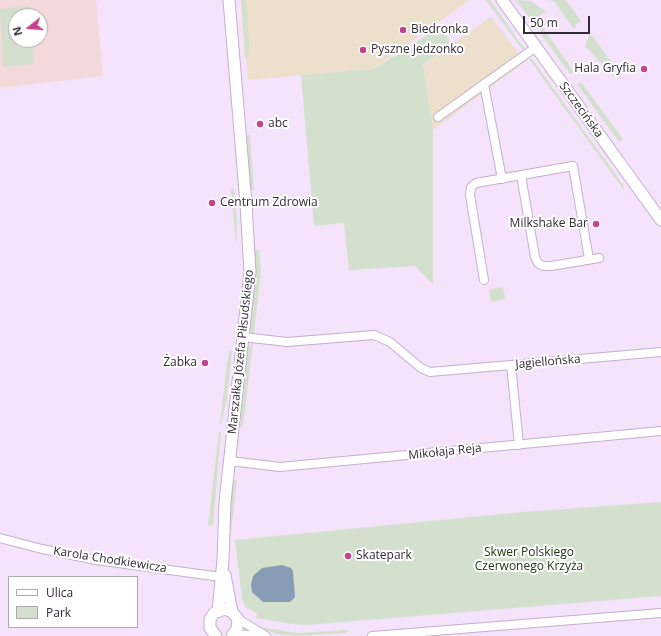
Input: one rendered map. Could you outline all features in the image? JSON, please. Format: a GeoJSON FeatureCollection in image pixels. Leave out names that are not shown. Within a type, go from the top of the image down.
{"type":"FeatureCollection","features":[{"type":"Feature","properties":{"kind":"street","name":"Marszałka Józefa Piłsudskiego"},"geometry":{"type":"LineString","coordinates":[[218,611],[223,560],[226,502],[249,280],[249,247],[229,0]]}},
{"type":"Feature","properties":{"kind":"street","name":"Szczecińska"},"geometry":{"type":"LineString","coordinates":[[502,0],[661,220]]}},
{"type":"Feature","properties":{"kind":"street"},"geometry":{"type":"LineString","coordinates":[[438,117],[536,47]]}},
{"type":"Feature","properties":{"kind":"street"},"geometry":{"type":"LineString","coordinates":[[484,84],[502,178]]}},
{"type":"Feature","properties":{"kind":"street"},"geometry":{"type":"LineString","coordinates":[[484,280],[470,190],[473,184],[476,183],[573,166],[588,259]]}},
{"type":"Feature","properties":{"kind":"street"},"geometry":{"type":"LineString","coordinates":[[521,175],[535,255],[538,263],[543,266],[551,266],[599,258]]}},
{"type":"Feature","properties":{"kind":"street","name":"Jagiellońska"},"geometry":{"type":"LineString","coordinates":[[243,337],[287,342],[369,335],[378,336],[390,342],[422,370],[436,372],[661,352]]}},
{"type":"Feature","properties":{"kind":"street"},"geometry":{"type":"LineString","coordinates":[[511,365],[519,445]]}},
{"type":"Feature","properties":{"kind":"street","name":"Mikołaja Reja"},"geometry":{"type":"LineString","coordinates":[[230,461],[281,467],[661,431]]}},
{"type":"Feature","properties":{"kind":"street","name":"Karola Chodkiewicza"},"geometry":{"type":"LineString","coordinates":[[0,538],[80,557],[221,577]]}},
{"type":"Feature","properties":{"kind":"street","name":"Marszałka Józefa Piłsudskiego"},"geometry":{"type":"LineString","coordinates":[[223,560],[235,615]]}},
{"type":"Feature","properties":{"kind":"street"},"geometry":{"type":"LineString","coordinates":[[216,636],[212,632],[209,623],[212,615],[225,609],[266,636]]}},
{"type":"Feature","properties":{"kind":"street"},"geometry":{"type":"LineString","coordinates":[[372,636],[661,613]]}},
{"type":"Feature","properties":{"kind":"street"},"geometry":{"type":"LineString","coordinates":[[235,615],[238,624],[233,635],[266,636]]}},
{"type":"Feature","properties":{"kind":"shaded area"},"geometry":{"type":"Polygon","coordinates":[[[0,0],[96,0],[103,76],[0,88],[0,0]]]}},
{"type":"Feature","properties":{"kind":"shaded area"},"geometry":{"type":"Polygon","coordinates":[[[241,0],[469,0],[374,69],[248,80],[241,0]]]}},
{"type":"Feature","properties":{"kind":"shaded area"},"geometry":{"type":"Polygon","coordinates":[[[491,17],[525,62],[433,130],[423,65],[491,17]]]}},
{"type":"Feature","properties":{"kind":"green space"},"geometry":{"type":"Polygon","coordinates":[[[241,0],[246,0],[249,47],[248,56],[245,59],[241,0]]]}},
{"type":"Feature","properties":{"kind":"green space"},"geometry":{"type":"Polygon","coordinates":[[[486,0],[490,0],[524,48],[524,52],[486,0]]]}},
{"type":"Feature","properties":{"kind":"green space"},"geometry":{"type":"Polygon","coordinates":[[[516,0],[531,1],[546,11],[536,18],[538,22],[533,23],[516,0]]]}},
{"type":"Feature","properties":{"kind":"green space"},"geometry":{"type":"Polygon","coordinates":[[[545,0],[566,0],[581,21],[575,25],[577,28],[573,28],[554,1],[545,0]]]}},
{"type":"Feature","properties":{"kind":"green space"},"geometry":{"type":"Polygon","coordinates":[[[29,6],[29,8],[10,8],[29,6]]]}},
{"type":"Feature","properties":{"kind":"green space"},"geometry":{"type":"Polygon","coordinates":[[[8,8],[8,48],[33,48],[34,64],[3,67],[0,9],[8,8]]]}},
{"type":"Feature","properties":{"kind":"green space"},"geometry":{"type":"Polygon","coordinates":[[[440,27],[452,44],[423,65],[433,130],[433,284],[415,266],[349,270],[344,223],[314,226],[301,75],[374,69],[440,27]]]}},
{"type":"Feature","properties":{"kind":"green space"},"geometry":{"type":"Polygon","coordinates":[[[543,28],[574,72],[572,74],[570,74],[540,33],[543,28]]]}},
{"type":"Feature","properties":{"kind":"green space"},"geometry":{"type":"Polygon","coordinates":[[[590,33],[619,72],[614,77],[585,46],[590,33]]]}},
{"type":"Feature","properties":{"kind":"green space"},"geometry":{"type":"Polygon","coordinates":[[[529,59],[532,59],[624,186],[623,189],[529,59]]]}},
{"type":"Feature","properties":{"kind":"green space"},"geometry":{"type":"Polygon","coordinates":[[[581,82],[623,139],[619,142],[577,84],[581,82]]]}},
{"type":"Feature","properties":{"kind":"green space"},"geometry":{"type":"Polygon","coordinates":[[[250,135],[254,190],[250,190],[245,137],[250,135]]]}},
{"type":"Feature","properties":{"kind":"green space"},"geometry":{"type":"Polygon","coordinates":[[[234,188],[237,222],[236,245],[231,189],[234,188]]]}},
{"type":"Feature","properties":{"kind":"green space"},"geometry":{"type":"Polygon","coordinates":[[[255,249],[259,251],[261,270],[254,334],[249,330],[255,277],[255,249]]]}},
{"type":"Feature","properties":{"kind":"green space"},"geometry":{"type":"Polygon","coordinates":[[[503,287],[505,299],[491,302],[489,290],[503,287]]]}},
{"type":"Feature","properties":{"kind":"green space"},"geometry":{"type":"Polygon","coordinates":[[[253,342],[243,426],[240,428],[247,348],[253,342]]]}},
{"type":"Feature","properties":{"kind":"green space"},"geometry":{"type":"Polygon","coordinates":[[[230,351],[232,351],[227,398],[221,425],[227,363],[230,351]]]}},
{"type":"Feature","properties":{"kind":"green space"},"geometry":{"type":"Polygon","coordinates":[[[221,431],[213,526],[208,525],[219,432],[221,431]]]}},
{"type":"Feature","properties":{"kind":"green space"},"geometry":{"type":"Polygon","coordinates":[[[237,480],[231,531],[229,529],[230,502],[232,482],[237,480]]]}},
{"type":"Feature","properties":{"kind":"green space","name":"Skwer Polskiego Czerwonego Krzyża"},"geometry":{"type":"Polygon","coordinates":[[[661,502],[661,596],[307,625],[256,618],[257,613],[245,607],[242,599],[235,540],[523,512],[661,502]]]}},
{"type":"Feature","properties":{"kind":"green space"},"geometry":{"type":"Polygon","coordinates":[[[260,627],[298,633],[349,630],[345,633],[298,636],[276,634],[260,627]]]}},
{"type":"Feature","properties":{"kind":"water"},"geometry":{"type":"Polygon","coordinates":[[[282,565],[291,568],[293,571],[295,597],[290,602],[263,602],[252,592],[251,585],[253,576],[262,568],[282,565]]]}},
{"type":"Feature","properties":{"kind":"place","name":"Biedronka"},"geometry":{"type":"Point","coordinates":[403,30]}},
{"type":"Feature","properties":{"kind":"place","name":"Pyszne Jedzonko"},"geometry":{"type":"Point","coordinates":[363,50]}},
{"type":"Feature","properties":{"kind":"place","name":"Hala Gryfia"},"geometry":{"type":"Point","coordinates":[644,69]}},
{"type":"Feature","properties":{"kind":"place","name":"abc"},"geometry":{"type":"Point","coordinates":[260,124]}},
{"type":"Feature","properties":{"kind":"place","name":"Centrum Zdrowia"},"geometry":{"type":"Point","coordinates":[212,203]}},
{"type":"Feature","properties":{"kind":"place","name":"Milkshake Bar"},"geometry":{"type":"Point","coordinates":[596,224]}},
{"type":"Feature","properties":{"kind":"place","name":"Żabka"},"geometry":{"type":"Point","coordinates":[205,363]}},
{"type":"Feature","properties":{"kind":"place","name":"Skatepark"},"geometry":{"type":"Point","coordinates":[348,556]}}]}
